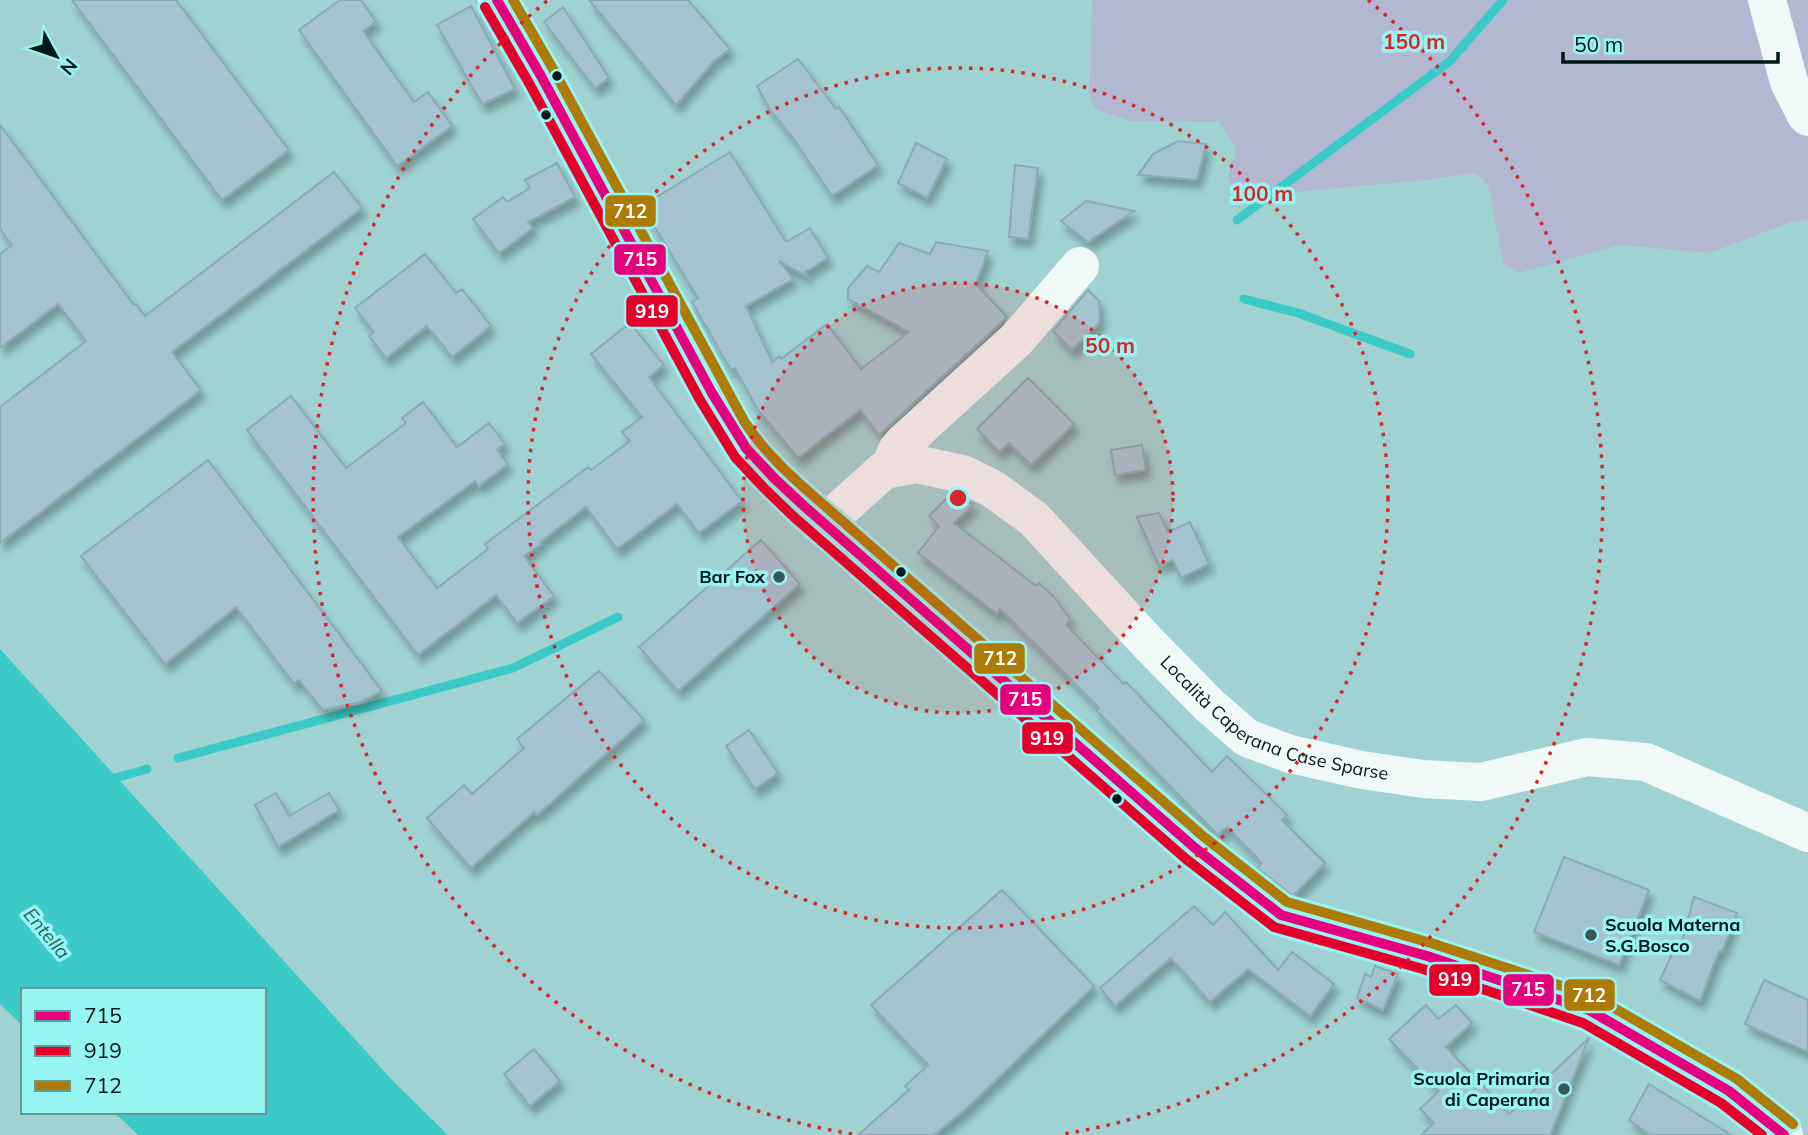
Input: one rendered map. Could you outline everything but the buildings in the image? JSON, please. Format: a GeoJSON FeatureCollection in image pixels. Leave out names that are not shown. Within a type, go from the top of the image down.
{"type":"FeatureCollection","features":[{"type":"Feature","properties":{"kind":"main road"},"geometry":{"type":"LineString","coordinates":[[497,0],[541,76],[712,393],[745,447],[774,480],[1195,848],[1281,915],[1427,956],[1589,1010],[1729,1091],[1775,1132]]}},
{"type":"Feature","properties":{"kind":"main road"},"geometry":{"type":"LineString","coordinates":[[1767,0],[1789,82],[1808,117]]}},
{"type":"Feature","properties":{"kind":"main road"},"geometry":{"type":"LineString","coordinates":[[824,524],[884,470],[890,469],[897,450],[903,443],[1016,340],[1080,265]]}},
{"type":"Feature","properties":{"kind":"main road","name":"Località Caperana Case Sparse"},"geometry":{"type":"LineString","coordinates":[[890,469],[916,464],[963,474],[993,489],[1034,519],[1148,643],[1209,705],[1247,738],[1314,760],[1423,779],[1481,782],[1587,757],[1646,762],[1808,833]]}},
{"type":"Feature","properties":{"kind":"shaded area"},"geometry":{"type":"Polygon","coordinates":[[[1092,0],[1808,0],[1808,220],[1791,222],[1709,253],[1620,245],[1518,273],[1503,263],[1488,185],[1476,173],[1250,196],[1233,191],[1228,177],[1236,148],[1219,122],[1131,121],[1097,110],[1089,97],[1092,0]]]}},
{"type":"Feature","properties":{"kind":"water","name":"Entella"},"geometry":{"type":"Polygon","coordinates":[[[0,649],[393,1081],[448,1135],[138,1135],[116,1114],[266,1114],[266,988],[21,988],[21,1024],[0,1004],[0,649]]]}},
{"type":"Feature","properties":{"kind":"waterway"},"geometry":{"type":"LineString","coordinates":[[1237,220],[1450,61],[1503,0]]}},
{"type":"Feature","properties":{"kind":"waterway"},"geometry":{"type":"LineString","coordinates":[[1244,299],[1298,313],[1410,354]]}},
{"type":"Feature","properties":{"kind":"waterway"},"geometry":{"type":"LineString","coordinates":[[178,758],[513,668],[618,617]]}},
{"type":"Feature","properties":{"kind":"waterway"},"geometry":{"type":"LineString","coordinates":[[108,780],[147,769]]}},
{"type":"Feature","properties":{"kind":"transit line","name":"715"},"geometry":{"type":"LineString","coordinates":[[497,0],[541,76],[712,393],[746,448],[804,506],[1195,848],[1281,915],[1427,956],[1589,1010],[1729,1091],[1784,1135]]}},
{"type":"Feature","properties":{"kind":"transit line","name":"712"},"geometry":{"type":"LineString","coordinates":[[513,0],[744,421],[774,459],[809,492],[1204,837],[1287,902],[1431,943],[1595,997],[1737,1079],[1793,1124]]}},
{"type":"Feature","properties":{"kind":"transit line","name":"919"},"geometry":{"type":"LineString","coordinates":[[485,7],[529,83],[700,400],[735,457],[794,517],[1186,859],[1274,927],[1423,969],[1583,1023],[1721,1103],[1762,1135]]}},
{"type":"Feature","properties":{"kind":"place","name":"Bar Fox"},"geometry":{"type":"Point","coordinates":[779,577]}},
{"type":"Feature","properties":{"kind":"place","name":"Scuola Materna S.G.Bosco"},"geometry":{"type":"Point","coordinates":[1591,935]}},
{"type":"Feature","properties":{"kind":"place","name":"Scuola Primaria di Caperana"},"geometry":{"type":"Point","coordinates":[1564,1089]}}]}
